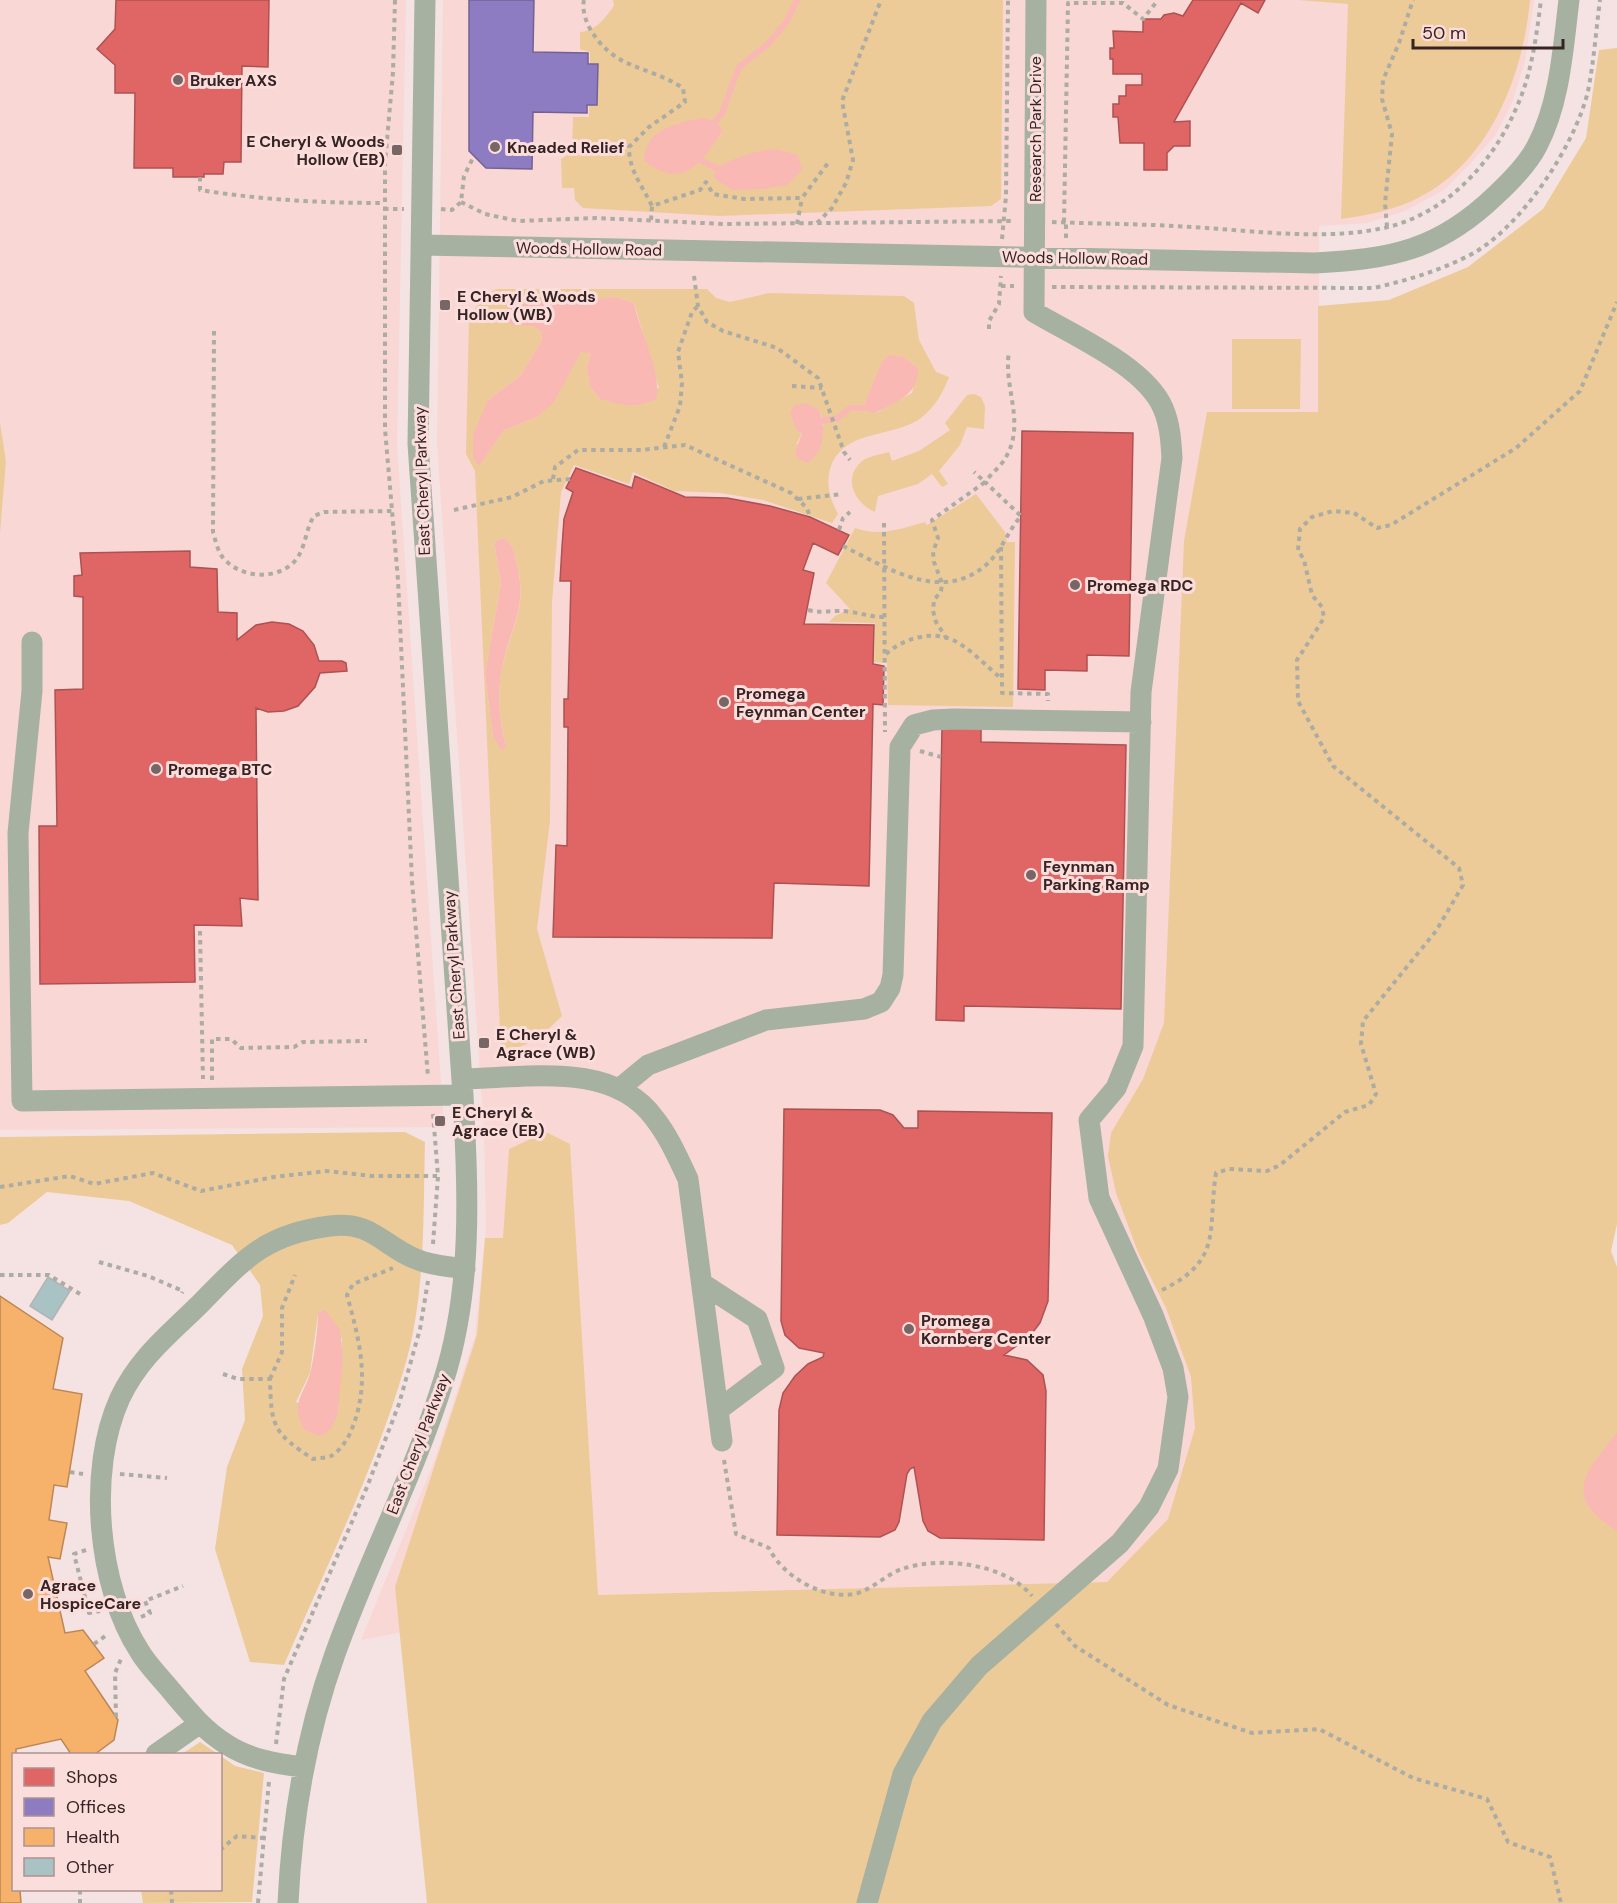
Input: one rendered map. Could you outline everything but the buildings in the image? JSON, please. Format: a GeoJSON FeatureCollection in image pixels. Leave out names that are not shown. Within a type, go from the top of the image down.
{"type":"FeatureCollection","features":[{"type":"Feature","properties":{"kind":"street","name":"East Cheryl Parkway"},"geometry":{"type":"LineString","coordinates":[[288,1903],[293,1827],[303,1767],[335,1654],[444,1378],[457,1326],[465,1269],[468,1197],[463,1087],[418,444],[425,0]]}},
{"type":"Feature","properties":{"kind":"street","name":"Research Park Drive"},"geometry":{"type":"LineString","coordinates":[[1036,0],[1034,312],[1124,366],[1147,385],[1163,406],[1171,434],[1172,458],[1141,692],[1141,722]]}},
{"type":"Feature","properties":{"kind":"street","name":"Woods Hollow Road"},"geometry":{"type":"LineString","coordinates":[[421,245],[1315,263],[1363,260],[1407,252],[1446,235],[1478,213],[1502,189],[1537,147],[1552,107],[1569,0]]}},
{"type":"Feature","properties":{"kind":"street"},"geometry":{"type":"LineString","coordinates":[[32,642],[32,691],[18,833],[22,1101],[463,1087],[565,1076],[620,1088],[654,1116],[673,1147],[688,1179],[722,1441]]}},
{"type":"Feature","properties":{"kind":"street"},"geometry":{"type":"LineString","coordinates":[[620,1088],[648,1065],[766,1020],[864,1009],[881,1002],[890,988],[893,975],[900,747],[914,725],[933,720],[1141,722],[1133,1046],[1116,1088],[1089,1120],[1099,1198],[1146,1298],[1173,1368],[1178,1397],[1168,1469],[1149,1507],[1120,1543],[979,1666],[932,1721],[903,1774],[867,1903]]}},
{"type":"Feature","properties":{"kind":"street"},"geometry":{"type":"LineString","coordinates":[[303,1767],[272,1763],[247,1755],[226,1744],[199,1724],[140,1652],[114,1594],[105,1562],[101,1520],[105,1456],[120,1399],[140,1363],[162,1337],[248,1256],[277,1238],[331,1226],[364,1229],[385,1239],[408,1256],[465,1269]]}},
{"type":"Feature","properties":{"kind":"street"},"geometry":{"type":"LineString","coordinates":[[703,1284],[757,1319],[774,1368],[718,1410]]}},
{"type":"Feature","properties":{"kind":"street"},"geometry":{"type":"LineString","coordinates":[[159,1753],[199,1724]]}},
{"type":"Feature","properties":{"kind":"path"},"geometry":{"type":"LineString","coordinates":[[395,0],[384,203],[385,429],[393,511],[412,881],[427,1070]]}},
{"type":"Feature","properties":{"kind":"path"},"geometry":{"type":"LineString","coordinates":[[584,0],[585,21],[595,38],[609,53],[629,66],[665,76],[682,88],[685,102],[649,127],[629,147],[629,161],[652,206],[651,220]]}},
{"type":"Feature","properties":{"kind":"path"},"geometry":{"type":"LineString","coordinates":[[817,224],[832,208],[846,183],[853,160],[842,101],[881,0]]}},
{"type":"Feature","properties":{"kind":"path"},"geometry":{"type":"LineString","coordinates":[[1002,244],[1002,221],[1006,196],[1008,0]]}},
{"type":"Feature","properties":{"kind":"path"},"geometry":{"type":"LineString","coordinates":[[1066,245],[1066,222],[1064,222],[1068,3],[1105,1],[1123,3],[1143,19],[1158,0]]}},
{"type":"Feature","properties":{"kind":"path"},"geometry":{"type":"LineString","coordinates":[[1387,227],[1385,202],[1392,134],[1382,99],[1383,80],[1399,43],[1413,0]]}},
{"type":"Feature","properties":{"kind":"path"},"geometry":{"type":"LineString","coordinates":[[1066,222],[1164,225],[1279,233],[1343,232],[1387,227],[1422,214],[1454,194],[1478,170],[1503,137],[1523,93],[1531,62],[1541,0]]}},
{"type":"Feature","properties":{"kind":"path"},"geometry":{"type":"LineString","coordinates":[[989,329],[989,321],[999,304],[1001,286],[1374,288],[1426,275],[1472,254],[1509,224],[1543,184],[1575,129],[1587,91],[1600,0]]}},
{"type":"Feature","properties":{"kind":"path"},"geometry":{"type":"LineString","coordinates":[[437,209],[452,210],[461,202],[464,176],[474,156]]}},
{"type":"Feature","properties":{"kind":"path"},"geometry":{"type":"LineString","coordinates":[[797,224],[802,198],[828,163]]}},
{"type":"Feature","properties":{"kind":"path"},"geometry":{"type":"LineString","coordinates":[[200,177],[200,190],[240,196],[309,203],[384,203]]}},
{"type":"Feature","properties":{"kind":"path"},"geometry":{"type":"LineString","coordinates":[[652,206],[700,190],[706,182],[713,194],[744,199],[802,198]]}},
{"type":"Feature","properties":{"kind":"path"},"geometry":{"type":"LineString","coordinates":[[461,202],[484,214],[518,221],[596,218],[817,224],[1022,221]]}},
{"type":"Feature","properties":{"kind":"path"},"geometry":{"type":"LineString","coordinates":[[384,208],[410,209]]}},
{"type":"Feature","properties":{"kind":"path"},"geometry":{"type":"LineString","coordinates":[[694,276],[698,306],[707,322],[723,331],[777,348],[794,358],[818,378],[844,452],[850,460]]}},
{"type":"Feature","properties":{"kind":"path"},"geometry":{"type":"LineString","coordinates":[[1146,1298],[1185,1279],[1205,1256],[1211,1239],[1212,1200],[1216,1173],[1229,1169],[1267,1171],[1280,1165],[1345,1112],[1369,1105],[1376,1094],[1361,1044],[1363,1021],[1436,931],[1463,885],[1459,868],[1333,766],[1298,701],[1298,660],[1324,618],[1322,607],[1312,595],[1304,560],[1298,550],[1300,529],[1312,517],[1333,511],[1354,513],[1377,528],[1391,525],[1516,448],[1580,392],[1617,302]]}},
{"type":"Feature","properties":{"kind":"path"},"geometry":{"type":"LineString","coordinates":[[664,447],[680,406],[682,383],[678,352],[692,312],[698,306]]}},
{"type":"Feature","properties":{"kind":"path"},"geometry":{"type":"LineString","coordinates":[[214,331],[213,532],[226,561],[245,573],[260,575],[278,572],[294,562],[304,544],[309,524],[314,516],[324,512],[393,511]]}},
{"type":"Feature","properties":{"kind":"path"},"geometry":{"type":"LineString","coordinates":[[934,636],[936,622],[934,600],[941,591],[942,583],[934,562],[933,552],[938,538],[932,520],[985,482],[1006,459],[1015,433],[1016,416],[1006,370],[1009,352]]}},
{"type":"Feature","properties":{"kind":"path"},"geometry":{"type":"LineString","coordinates":[[792,386],[822,388]]}},
{"type":"Feature","properties":{"kind":"path"},"geometry":{"type":"LineString","coordinates":[[553,479],[555,467],[578,450],[642,450],[686,445],[791,493],[807,508],[810,517]]}},
{"type":"Feature","properties":{"kind":"path"},"geometry":{"type":"LineString","coordinates":[[843,546],[900,574],[942,583],[964,578],[979,569],[1002,546],[1010,529],[1021,516],[974,472]]}},
{"type":"Feature","properties":{"kind":"path"},"geometry":{"type":"LineString","coordinates":[[454,510],[512,497],[553,479],[571,479]]}},
{"type":"Feature","properties":{"kind":"path"},"geometry":{"type":"LineString","coordinates":[[797,499],[842,494]]}},
{"type":"Feature","properties":{"kind":"path"},"geometry":{"type":"LineString","coordinates":[[838,530],[843,518],[850,512]]}},
{"type":"Feature","properties":{"kind":"path"},"geometry":{"type":"LineString","coordinates":[[884,523],[886,744],[941,757]]}},
{"type":"Feature","properties":{"kind":"path"},"geometry":{"type":"LineString","coordinates":[[1002,546],[1002,693],[1048,694],[1047,720]]}},
{"type":"Feature","properties":{"kind":"path"},"geometry":{"type":"LineString","coordinates":[[808,610],[824,614],[851,612],[866,617],[885,617]]}},
{"type":"Feature","properties":{"kind":"path"},"geometry":{"type":"LineString","coordinates":[[936,622],[947,639]]}},
{"type":"Feature","properties":{"kind":"path"},"geometry":{"type":"LineString","coordinates":[[885,654],[898,643],[934,636],[953,640],[1002,679]]}},
{"type":"Feature","properties":{"kind":"path"},"geometry":{"type":"LineString","coordinates":[[200,931],[203,1080],[212,1080],[212,1040],[231,1039],[241,1048],[294,1047],[303,1042],[367,1041]]}},
{"type":"Feature","properties":{"kind":"path"},"geometry":{"type":"LineString","coordinates":[[432,1252],[438,1176],[434,1118]]}},
{"type":"Feature","properties":{"kind":"path"},"geometry":{"type":"LineString","coordinates":[[0,1187],[70,1176],[94,1184],[153,1173],[201,1191],[274,1177],[326,1171],[372,1176],[438,1176]]}},
{"type":"Feature","properties":{"kind":"path"},"geometry":{"type":"LineString","coordinates":[[295,1275],[282,1308],[282,1352],[270,1379],[270,1409],[276,1429],[292,1446],[313,1459],[332,1456],[347,1441],[358,1414],[364,1384],[362,1350],[347,1295],[352,1284],[388,1272],[408,1256]]}},
{"type":"Feature","properties":{"kind":"path"},"geometry":{"type":"LineString","coordinates":[[99,1262],[148,1276],[183,1291],[180,1296]]}},
{"type":"Feature","properties":{"kind":"path"},"geometry":{"type":"LineString","coordinates":[[274,1751],[284,1679],[367,1486],[399,1404],[420,1329],[429,1274]]}},
{"type":"Feature","properties":{"kind":"path"},"geometry":{"type":"LineString","coordinates":[[0,1275],[50,1275],[80,1294]]}},
{"type":"Feature","properties":{"kind":"path"},"geometry":{"type":"LineString","coordinates":[[224,1374],[238,1379],[270,1379]]}},
{"type":"Feature","properties":{"kind":"path"},"geometry":{"type":"LineString","coordinates":[[722,1441],[736,1534],[769,1548],[776,1562],[797,1579],[831,1593],[856,1593],[901,1569],[936,1563],[967,1563],[1005,1576],[1028,1591],[1075,1646],[1168,1705],[1252,1734],[1319,1729],[1413,1778],[1487,1799],[1508,1842],[1550,1857],[1561,1903]]}},
{"type":"Feature","properties":{"kind":"path"},"geometry":{"type":"LineString","coordinates":[[116,1474],[167,1478]]}},
{"type":"Feature","properties":{"kind":"path"},"geometry":{"type":"LineString","coordinates":[[126,1623],[150,1613],[145,1601],[183,1586]]}},
{"type":"Feature","properties":{"kind":"path"},"geometry":{"type":"LineString","coordinates":[[258,1903],[270,1774]]}},
{"type":"Feature","properties":{"kind":"path"},"geometry":{"type":"LineString","coordinates":[[222,1848],[237,1836],[263,1838]]}},
{"type":"Feature","properties":{"kind":"shaded area"},"geometry":{"type":"Polygon","coordinates":[[[0,0],[406,0],[397,445],[444,1127],[0,1130],[0,534],[6,461],[0,422],[0,0]]]}},
{"type":"Feature","properties":{"kind":"shaded area"},"geometry":{"type":"Polygon","coordinates":[[[443,0],[1534,0],[1525,61],[1512,103],[1495,136],[1468,166],[1444,190],[1405,211],[1367,223],[1319,226],[1321,1235],[1617,1267],[1617,1569],[598,1595],[361,1640],[435,1459],[475,1336],[486,1230],[484,1131],[437,443],[443,0]]]}},
{"type":"Feature","properties":{"kind":"shaded area"},"geometry":{"type":"Polygon","coordinates":[[[613,0],[1003,0],[1001,199],[991,206],[719,216],[583,208],[575,200],[574,188],[562,188],[561,159],[572,152],[573,117],[589,117],[590,52],[580,49],[580,32],[595,26],[614,6],[613,0]],[[675,123],[718,138],[723,131],[675,123]]]}},
{"type":"Feature","properties":{"kind":"shaded area"},"geometry":{"type":"Polygon","coordinates":[[[1298,0],[1530,0],[1519,60],[1510,89],[1497,117],[1481,143],[1462,166],[1439,186],[1395,208],[1341,219],[1348,4],[1298,0]]]}},
{"type":"Feature","properties":{"kind":"shaded area"},"geometry":{"type":"Polygon","coordinates":[[[1617,48],[1617,1224],[1611,1251],[1617,1267],[1617,1903],[427,1903],[395,1587],[477,1335],[485,1238],[503,1238],[509,1149],[546,1132],[570,1144],[598,1595],[1107,1582],[1168,1519],[1195,1428],[1191,1377],[1166,1308],[1138,1252],[1116,1193],[1108,1156],[1111,1133],[1143,1079],[1164,1023],[1184,541],[1207,412],[1318,412],[1318,306],[1389,300],[1468,267],[1543,209],[1586,138],[1599,50],[1617,48]]]}},
{"type":"Feature","properties":{"kind":"shaded area"},"geometry":{"type":"Polygon","coordinates":[[[703,118],[716,121],[723,131],[707,153],[691,169],[681,173],[671,173],[658,170],[644,161],[650,141],[656,134],[673,125],[703,118]]]}},
{"type":"Feature","properties":{"kind":"shaded area"},"geometry":{"type":"Polygon","coordinates":[[[776,149],[798,155],[802,170],[787,185],[763,189],[732,190],[714,178],[716,168],[752,153],[776,149]]]}},
{"type":"Feature","properties":{"kind":"shaded area"},"geometry":{"type":"Polygon","coordinates":[[[497,289],[707,289],[716,298],[730,302],[769,293],[904,296],[914,303],[919,340],[936,372],[949,377],[938,399],[921,418],[897,429],[858,440],[838,454],[831,466],[828,479],[831,497],[838,514],[832,523],[763,500],[721,493],[674,491],[633,472],[629,484],[574,465],[561,492],[552,602],[550,821],[537,929],[562,1016],[538,1039],[501,1055],[475,471],[466,454],[469,318],[484,295],[497,289]],[[616,297],[508,308],[541,331],[542,340],[521,375],[488,400],[479,465],[504,430],[537,417],[581,352],[590,352],[587,369],[590,386],[600,399],[659,388],[634,303],[616,297]],[[889,356],[865,402],[876,413],[912,393],[918,368],[904,357],[889,356]],[[819,410],[793,417],[797,431],[802,433],[796,445],[824,424],[819,410]],[[504,538],[494,542],[501,583],[485,674],[493,737],[506,746],[500,707],[500,678],[520,605],[521,592],[515,554],[511,546],[504,538]]]}},
{"type":"Feature","properties":{"kind":"shaded area"},"geometry":{"type":"Polygon","coordinates":[[[616,297],[634,303],[656,377],[656,399],[642,404],[628,405],[600,399],[590,386],[587,369],[590,353],[581,352],[554,402],[537,417],[504,430],[479,466],[473,458],[473,434],[488,400],[521,375],[542,340],[541,331],[533,326],[512,325],[502,315],[508,307],[616,297]]]}},
{"type":"Feature","properties":{"kind":"shaded area"},"geometry":{"type":"Polygon","coordinates":[[[1232,339],[1301,339],[1300,409],[1232,409],[1232,339]]]}},
{"type":"Feature","properties":{"kind":"shaded area"},"geometry":{"type":"Polygon","coordinates":[[[889,355],[904,357],[918,368],[915,385],[898,401],[875,413],[869,412],[865,402],[882,362],[889,355]]]}},
{"type":"Feature","properties":{"kind":"shaded area"},"geometry":{"type":"Polygon","coordinates":[[[974,394],[981,397],[985,406],[984,429],[967,427],[960,445],[939,471],[948,484],[942,487],[932,474],[918,484],[878,496],[875,512],[858,499],[852,486],[852,479],[861,462],[872,456],[889,452],[892,461],[919,451],[950,430],[945,423],[967,395],[974,394]]]}},
{"type":"Feature","properties":{"kind":"shaded area"},"geometry":{"type":"Polygon","coordinates":[[[806,403],[819,410],[823,425],[821,445],[809,463],[798,459],[795,453],[802,433],[797,431],[790,413],[795,405],[806,403]]]}},
{"type":"Feature","properties":{"kind":"shaded area"},"geometry":{"type":"Polygon","coordinates":[[[0,422],[6,461],[0,534],[0,422]]]}},
{"type":"Feature","properties":{"kind":"shaded area"},"geometry":{"type":"Polygon","coordinates":[[[976,494],[1005,532],[1007,542],[1015,542],[1013,707],[888,705],[887,663],[874,662],[875,623],[829,622],[835,616],[850,609],[826,583],[855,528],[882,532],[925,522],[927,525],[976,494]]]}},
{"type":"Feature","properties":{"kind":"shaded area"},"geometry":{"type":"Polygon","coordinates":[[[504,538],[514,551],[520,592],[517,616],[500,678],[500,707],[506,746],[502,751],[493,737],[485,674],[501,583],[494,542],[504,538]]]}},
{"type":"Feature","properties":{"kind":"shaded area"},"geometry":{"type":"Polygon","coordinates":[[[405,1132],[425,1142],[420,1285],[404,1369],[364,1481],[284,1665],[250,1662],[215,1549],[227,1467],[245,1420],[242,1369],[263,1316],[260,1285],[232,1245],[129,1201],[47,1192],[8,1223],[0,1225],[0,1137],[405,1132]],[[318,1314],[310,1373],[296,1402],[338,1413],[342,1339],[318,1314]]]}},
{"type":"Feature","properties":{"kind":"shaded area"},"geometry":{"type":"Polygon","coordinates":[[[325,1310],[340,1330],[343,1356],[338,1413],[331,1429],[320,1436],[304,1430],[298,1407],[310,1374],[317,1335],[318,1313],[325,1310]]]}},
{"type":"Feature","properties":{"kind":"shaded area"},"geometry":{"type":"Polygon","coordinates":[[[1617,1432],[1617,1531],[1599,1518],[1589,1507],[1584,1495],[1584,1484],[1588,1472],[1617,1432]]]}},
{"type":"Feature","properties":{"kind":"shaded area"},"geometry":{"type":"Polygon","coordinates":[[[200,1742],[216,1753],[184,1753],[200,1742]]]}},
{"type":"Feature","properties":{"kind":"shaded area"},"geometry":{"type":"Polygon","coordinates":[[[222,1757],[235,1766],[264,1773],[252,1902],[143,1903],[141,1891],[222,1891],[222,1757]]]}},
{"type":"Feature","properties":{"kind":"waterway"},"geometry":{"type":"LineString","coordinates":[[716,121],[722,113],[739,67],[768,44],[787,21],[797,0]]}},
{"type":"Feature","properties":{"kind":"waterway"},"geometry":{"type":"LineString","coordinates":[[702,161],[716,168]]}},
{"type":"Feature","properties":{"kind":"waterway"},"geometry":{"type":"LineString","coordinates":[[822,421],[838,418],[850,408],[866,408]]}},
{"type":"Feature","properties":{"kind":"place","name":"Bruker AXS"},"geometry":{"type":"Point","coordinates":[178,80]}},
{"type":"Feature","properties":{"kind":"place","name":"Kneaded Relief"},"geometry":{"type":"Point","coordinates":[495,147]}},
{"type":"Feature","properties":{"kind":"place","name":"E Cheryl & Woods Hollow (EB)"},"geometry":{"type":"Point","coordinates":[397,150]}},
{"type":"Feature","properties":{"kind":"place","name":"E Cheryl & Woods Hollow (WB)"},"geometry":{"type":"Point","coordinates":[445,305]}},
{"type":"Feature","properties":{"kind":"place","name":"Promega RDC"},"geometry":{"type":"Point","coordinates":[1075,585]}},
{"type":"Feature","properties":{"kind":"place","name":"Promega Feynman Center"},"geometry":{"type":"Point","coordinates":[724,702]}},
{"type":"Feature","properties":{"kind":"place","name":"Promega BTC"},"geometry":{"type":"Point","coordinates":[156,769]}},
{"type":"Feature","properties":{"kind":"place","name":"Feynman Parking Ramp"},"geometry":{"type":"Point","coordinates":[1031,875]}},
{"type":"Feature","properties":{"kind":"place","name":"E Cheryl & Agrace (WB)"},"geometry":{"type":"Point","coordinates":[484,1043]}},
{"type":"Feature","properties":{"kind":"place","name":"E Cheryl & Agrace (EB)"},"geometry":{"type":"Point","coordinates":[440,1121]}},
{"type":"Feature","properties":{"kind":"place","name":"Promega Kornberg Center"},"geometry":{"type":"Point","coordinates":[909,1329]}},
{"type":"Feature","properties":{"kind":"place","name":"Agrace HospiceCare"},"geometry":{"type":"Point","coordinates":[28,1594]}}]}
